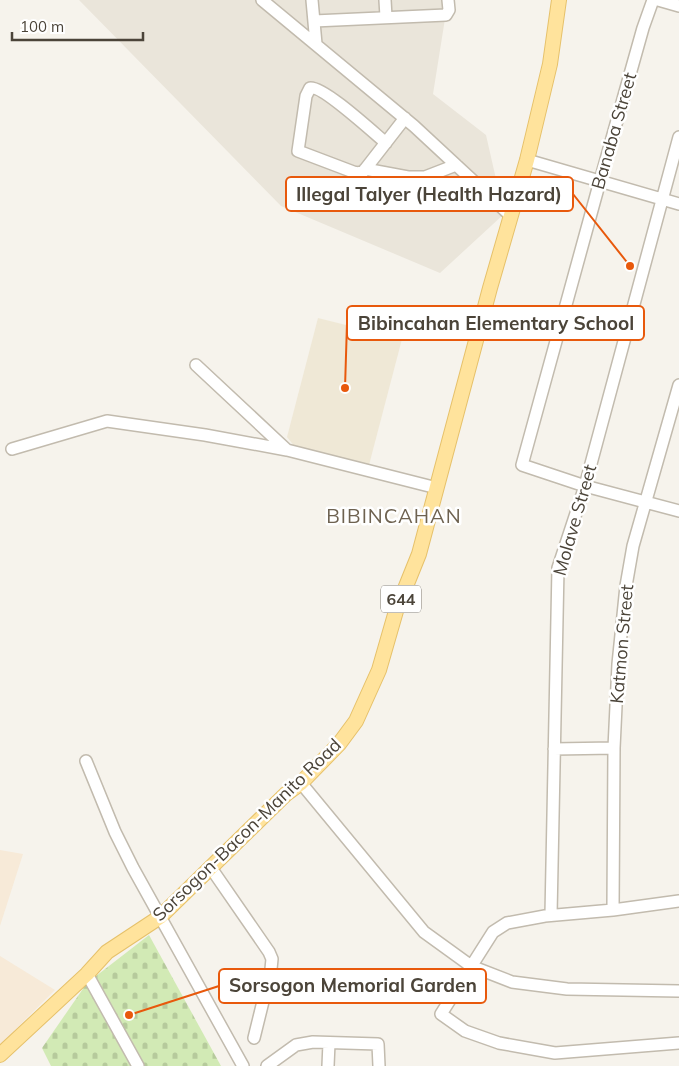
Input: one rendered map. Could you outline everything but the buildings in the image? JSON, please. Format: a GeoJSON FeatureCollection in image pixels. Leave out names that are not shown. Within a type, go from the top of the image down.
{"type":"FeatureCollection","features":[{"type":"Feature","properties":{"kind":"main road","name":"Sorsogon-Bacon-Manito Road"},"geometry":{"type":"LineString","coordinates":[[0,1055],[87,974],[107,952],[160,917],[286,794],[301,783],[339,744],[356,721],[379,670],[396,611],[419,554],[490,288],[527,160],[550,64],[559,0]]}},
{"type":"Feature","properties":{"kind":"street"},"geometry":{"type":"LineString","coordinates":[[262,0],[405,118],[511,216]]}},
{"type":"Feature","properties":{"kind":"street"},"geometry":{"type":"LineString","coordinates":[[312,0],[316,44]]}},
{"type":"Feature","properties":{"kind":"street"},"geometry":{"type":"LineString","coordinates":[[385,0],[386,17]]}},
{"type":"Feature","properties":{"kind":"street"},"geometry":{"type":"LineString","coordinates":[[314,21],[446,15],[449,10],[448,0]]}},
{"type":"Feature","properties":{"kind":"street","name":"Banaba Street"},"geometry":{"type":"LineString","coordinates":[[585,486],[522,465],[643,28],[653,0]]}},
{"type":"Feature","properties":{"kind":"street"},"geometry":{"type":"LineString","coordinates":[[658,0],[679,6]]}},
{"type":"Feature","properties":{"kind":"street"},"geometry":{"type":"LineString","coordinates":[[386,143],[328,95],[316,87],[310,88],[306,96],[298,151],[356,173],[360,173],[365,169],[386,143],[405,118]]}},
{"type":"Feature","properties":{"kind":"street","name":"Molave Street"},"geometry":{"type":"LineString","coordinates":[[551,915],[558,568],[585,486],[679,137]]}},
{"type":"Feature","properties":{"kind":"street"},"geometry":{"type":"LineString","coordinates":[[527,160],[679,204]]}},
{"type":"Feature","properties":{"kind":"street"},"geometry":{"type":"LineString","coordinates":[[365,169],[408,177],[425,177],[456,165]]}},
{"type":"Feature","properties":{"kind":"street"},"geometry":{"type":"LineString","coordinates":[[196,365],[287,450]]}},
{"type":"Feature","properties":{"kind":"street","name":"Katmon Street"},"geometry":{"type":"LineString","coordinates":[[613,910],[614,748],[618,664],[626,586],[633,546],[647,503],[679,385]]}},
{"type":"Feature","properties":{"kind":"street"},"geometry":{"type":"LineString","coordinates":[[12,449],[107,421],[205,435],[287,450],[437,488]]}},
{"type":"Feature","properties":{"kind":"street"},"geometry":{"type":"LineString","coordinates":[[585,486],[679,511]]}},
{"type":"Feature","properties":{"kind":"street"},"geometry":{"type":"LineString","coordinates":[[554,749],[614,748]]}},
{"type":"Feature","properties":{"kind":"street"},"geometry":{"type":"LineString","coordinates":[[86,761],[115,832],[243,1066]]}},
{"type":"Feature","properties":{"kind":"street"},"geometry":{"type":"LineString","coordinates":[[301,783],[424,932],[471,966],[512,982],[568,989],[679,991]]}},
{"type":"Feature","properties":{"kind":"street"},"geometry":{"type":"LineString","coordinates":[[211,868],[272,959],[254,1038]]}},
{"type":"Feature","properties":{"kind":"street"},"geometry":{"type":"LineString","coordinates":[[679,901],[613,910],[551,915],[507,923],[493,932],[441,1014],[465,1031],[499,1043],[555,1053],[679,1043]]}},
{"type":"Feature","properties":{"kind":"street"},"geometry":{"type":"LineString","coordinates":[[87,974],[138,1066]]}},
{"type":"Feature","properties":{"kind":"street"},"geometry":{"type":"LineString","coordinates":[[267,1066],[296,1045],[313,1042],[378,1044],[379,1066]]}},
{"type":"Feature","properties":{"kind":"street"},"geometry":{"type":"LineString","coordinates":[[328,1066],[329,1043]]}},
{"type":"Feature","properties":{"kind":"shaded area"},"geometry":{"type":"Polygon","coordinates":[[[79,0],[448,0],[433,94],[486,135],[504,214],[440,273],[281,206],[79,0]]]}},
{"type":"Feature","properties":{"kind":"shaded area"},"geometry":{"type":"Polygon","coordinates":[[[318,318],[402,339],[369,465],[295,447],[287,437],[318,318]]]}},
{"type":"Feature","properties":{"kind":"shaded area"},"geometry":{"type":"Polygon","coordinates":[[[0,850],[23,854],[0,926],[0,850]]]}},
{"type":"Feature","properties":{"kind":"shaded area"},"geometry":{"type":"Polygon","coordinates":[[[0,956],[55,990],[0,1045],[0,956]]]}},
{"type":"Feature","properties":{"kind":"green space"},"geometry":{"type":"Polygon","coordinates":[[[149,935],[221,1066],[51,1066],[42,1048],[87,983],[149,935]]]}},
{"type":"Feature","properties":{"kind":"place","name":"Illegal Talyer (Health Hazard)"},"geometry":{"type":"Point","coordinates":[630,266]}},
{"type":"Feature","properties":{"kind":"place","name":"Bibincahan Elementary School"},"geometry":{"type":"Point","coordinates":[345,388]}},
{"type":"Feature","properties":{"kind":"place","name":"Sorsogon Memorial Garden"},"geometry":{"type":"Point","coordinates":[129,1015]}},
{"type":"Feature","properties":{"kind":"district","name":"BIBINCAHAN"},"geometry":{"type":"Point","coordinates":[394,516]}}]}
